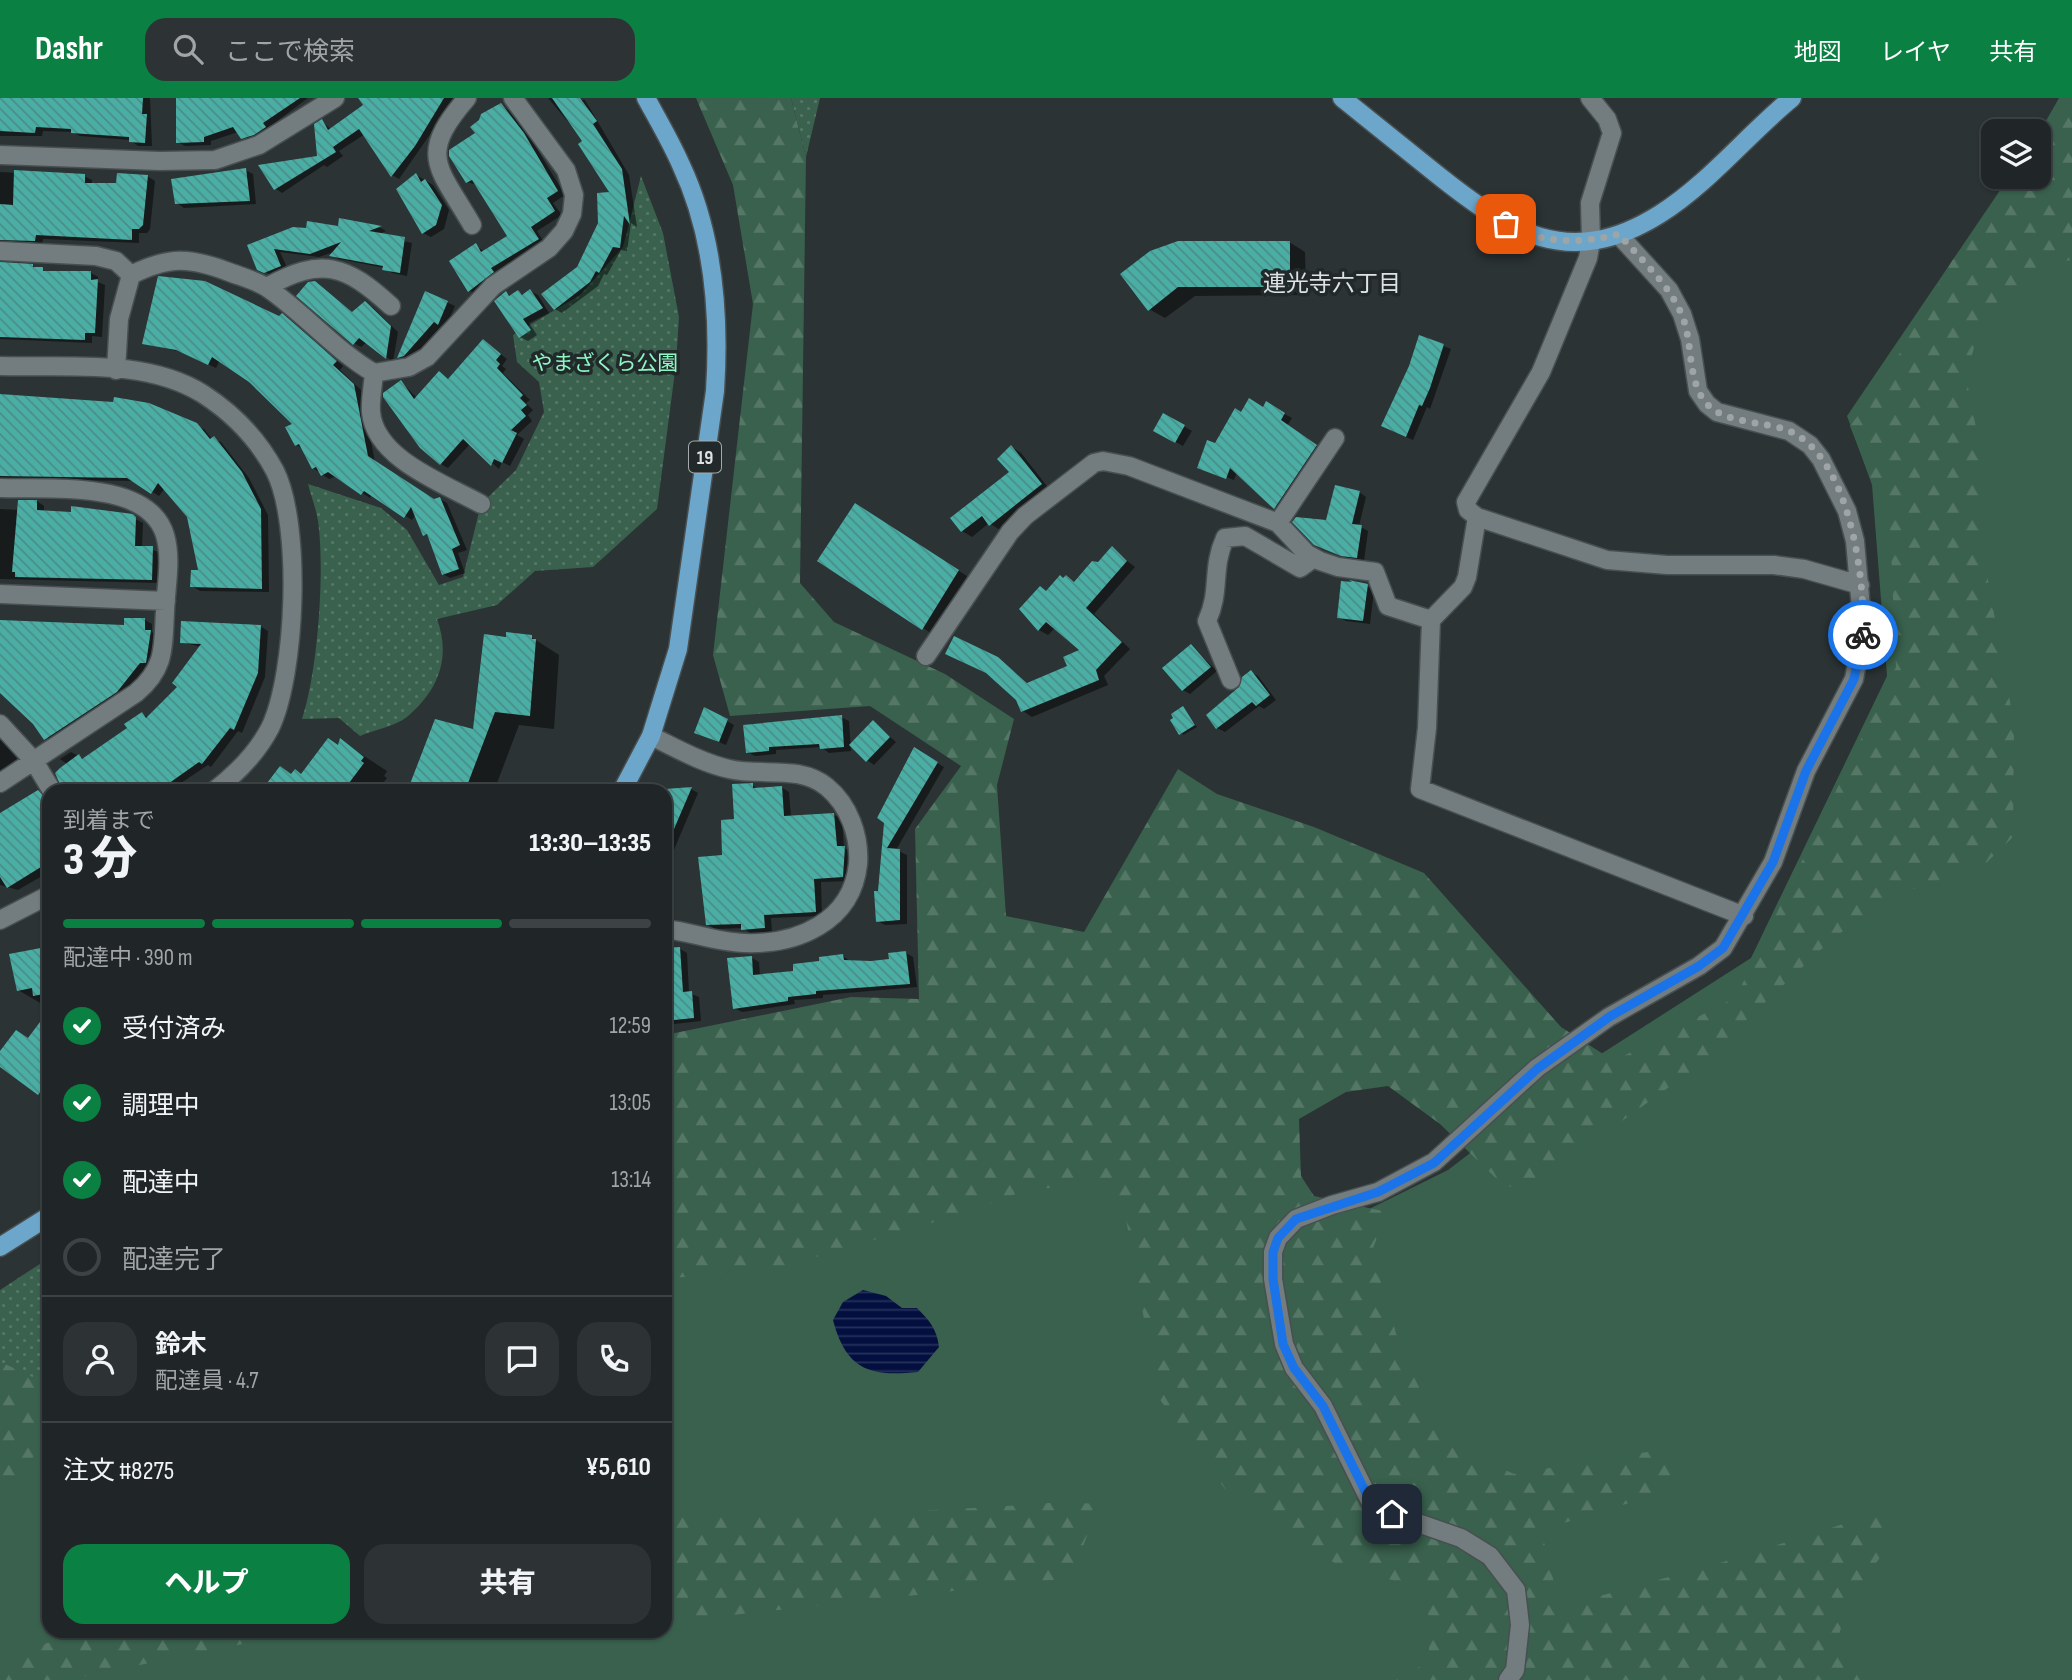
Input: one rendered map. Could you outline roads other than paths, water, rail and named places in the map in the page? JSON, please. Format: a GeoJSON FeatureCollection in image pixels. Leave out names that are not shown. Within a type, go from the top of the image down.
{"type":"FeatureCollection","features":[{"type":"Feature","properties":{"kind":"main road","name":"19"},"geometry":{"type":"LineString","coordinates":[[640,98],[658,121]]}},
{"type":"Feature","properties":{"kind":"main road","name":"19"},"geometry":{"type":"LineString","coordinates":[[626,784],[650,736],[678,649],[715,391],[718,352],[713,283],[702,224],[682,166],[646,98]]}},
{"type":"Feature","properties":{"kind":"main road"},"geometry":{"type":"LineString","coordinates":[[1342,98],[1493,216],[1537,238],[1591,241],[1619,234],[1661,213],[1702,182],[1792,98]]}},
{"type":"Feature","properties":{"kind":"main road"},"geometry":{"type":"LineString","coordinates":[[0,1247],[42,1220]]}},
{"type":"Feature","properties":{"kind":"street"},"geometry":{"type":"LineString","coordinates":[[0,155],[160,161],[215,160],[259,145],[335,98]]}},
{"type":"Feature","properties":{"kind":"street"},"geometry":{"type":"LineString","coordinates":[[467,98],[444,127],[436,145],[438,166],[472,225]]}},
{"type":"Feature","properties":{"kind":"street"},"geometry":{"type":"LineString","coordinates":[[116,370],[119,319],[131,275],[152,265],[184,259],[208,264],[267,287],[349,359],[374,373],[409,368],[427,356],[493,286],[549,248],[564,231],[572,214],[574,195],[566,170],[513,98]]}},
{"type":"Feature","properties":{"kind":"street"},"geometry":{"type":"LineString","coordinates":[[1590,98],[1607,119],[1612,133],[1590,203],[1591,241],[1588,258],[1541,372],[1466,502],[1468,510],[1477,517],[1607,560],[1646,565],[1774,565],[1804,569],[1860,585]]}},
{"type":"Feature","properties":{"kind":"street"},"geometry":{"type":"LineString","coordinates":[[1508,1680],[1515,1670],[1521,1625],[1516,1590],[1490,1556],[1461,1538],[1392,1514],[1369,1499],[1323,1406],[1294,1368],[1283,1344],[1273,1279],[1273,1252],[1278,1238],[1296,1219],[1378,1192],[1434,1163],[1537,1069],[1632,1003],[1711,958],[1723,948],[1744,916],[1785,835],[1806,771],[1854,679],[1863,631],[1860,585],[1847,511],[1821,460],[1810,444],[1789,430],[1717,412],[1707,404],[1698,391],[1690,339],[1682,314],[1669,290],[1619,234]]}},
{"type":"Feature","properties":{"kind":"street"},"geometry":{"type":"LineString","coordinates":[[0,251],[96,256],[116,261],[131,275]]}},
{"type":"Feature","properties":{"kind":"street"},"geometry":{"type":"LineString","coordinates":[[267,287],[296,273],[328,267],[364,282],[391,306]]}},
{"type":"Feature","properties":{"kind":"street"},"geometry":{"type":"LineString","coordinates":[[0,366],[116,370],[163,376],[183,383],[227,411],[249,431],[276,473],[286,505],[292,554],[291,606],[281,696],[270,727],[251,756],[221,784]]}},
{"type":"Feature","properties":{"kind":"street"},"geometry":{"type":"LineString","coordinates":[[374,373],[371,412],[382,442],[394,456],[481,504]]}},
{"type":"Feature","properties":{"kind":"street"},"geometry":{"type":"LineString","coordinates":[[1278,523],[1335,438]]}},
{"type":"Feature","properties":{"kind":"street"},"geometry":{"type":"LineString","coordinates":[[926,656],[1010,532],[1025,516],[1094,463],[1103,461],[1129,466],[1278,523],[1314,558],[1338,567],[1375,572],[1388,606],[1431,620]]}},
{"type":"Feature","properties":{"kind":"street"},"geometry":{"type":"LineString","coordinates":[[0,488],[113,494],[132,498],[150,510],[166,537],[168,557],[163,655],[155,676],[136,693],[0,783]]}},
{"type":"Feature","properties":{"kind":"street"},"geometry":{"type":"LineString","coordinates":[[1477,517],[1463,587],[1431,620],[1427,728],[1420,789],[1744,916]]}},
{"type":"Feature","properties":{"kind":"street"},"geometry":{"type":"LineString","coordinates":[[1231,680],[1208,621],[1216,603],[1216,559],[1225,538],[1245,536],[1300,568],[1314,558]]}},
{"type":"Feature","properties":{"kind":"street"},"geometry":{"type":"LineString","coordinates":[[0,594],[166,601]]}},
{"type":"Feature","properties":{"kind":"street"},"geometry":{"type":"LineString","coordinates":[[0,724],[34,761],[48,784]]}},
{"type":"Feature","properties":{"kind":"street"},"geometry":{"type":"LineString","coordinates":[[650,736],[730,770],[803,775],[826,786],[844,806],[854,827],[859,852],[856,877],[845,902],[827,923],[803,936],[746,943],[672,930]]}},
{"type":"Feature","properties":{"kind":"street"},"geometry":{"type":"LineString","coordinates":[[0,920],[42,899]]}},
{"type":"Feature","properties":{"kind":"district","name":"連光寺六丁目"},"geometry":{"type":"Point","coordinates":[1332,283]}},
{"type":"Feature","properties":{"kind":"park label","name":"やまざくら公園"},"geometry":{"type":"Point","coordinates":[605,363]}}]}
